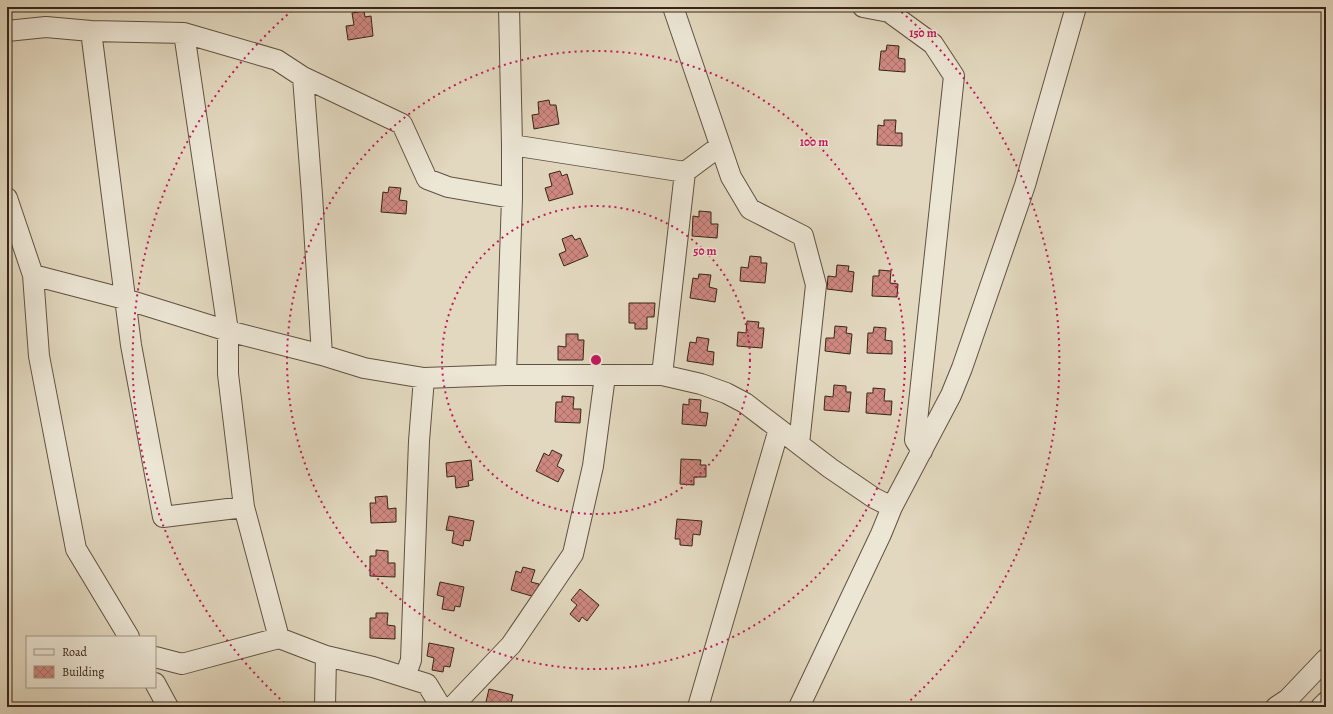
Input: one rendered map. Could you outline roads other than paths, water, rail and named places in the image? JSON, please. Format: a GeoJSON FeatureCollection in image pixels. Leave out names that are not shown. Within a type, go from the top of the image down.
{"type":"FeatureCollection","features":[{"type":"Feature","properties":{"kind":"street"},"geometry":{"type":"LineString","coordinates":[[506,375],[512,198],[509,7]]}},
{"type":"Feature","properties":{"kind":"street"},"geometry":{"type":"LineString","coordinates":[[673,7],[731,177],[750,209],[803,236],[816,285],[799,444]]}},
{"type":"Feature","properties":{"kind":"street"},"geometry":{"type":"LineString","coordinates":[[863,7],[889,12],[933,44],[954,76],[915,440],[922,451]]}},
{"type":"Feature","properties":{"kind":"street"},"geometry":{"type":"LineString","coordinates":[[799,707],[881,534],[892,507],[951,395],[1025,185],[1076,7]]}},
{"type":"Feature","properties":{"kind":"street"},"geometry":{"type":"LineString","coordinates":[[7,31],[46,27],[91,31],[184,33],[276,60],[303,77],[402,124],[428,179],[448,187],[512,198]]}},
{"type":"Feature","properties":{"kind":"street"},"geometry":{"type":"LineString","coordinates":[[91,31],[131,345],[163,516],[244,507]]}},
{"type":"Feature","properties":{"kind":"street"},"geometry":{"type":"LineString","coordinates":[[184,33],[228,331],[228,374],[244,507],[279,638]]}},
{"type":"Feature","properties":{"kind":"street"},"geometry":{"type":"LineString","coordinates":[[303,77],[322,355]]}},
{"type":"Feature","properties":{"kind":"street"},"geometry":{"type":"LineString","coordinates":[[512,145],[685,172],[720,146]]}},
{"type":"Feature","properties":{"kind":"street"},"geometry":{"type":"LineString","coordinates":[[662,375],[685,172]]}},
{"type":"Feature","properties":{"kind":"street"},"geometry":{"type":"LineString","coordinates":[[7,198],[33,275],[39,356],[76,550],[128,636]]}},
{"type":"Feature","properties":{"kind":"street"},"geometry":{"type":"LineString","coordinates":[[33,275],[126,299],[228,331],[322,355],[364,368],[424,378],[506,375],[662,375],[701,384],[726,393],[746,403],[830,468],[874,498],[892,507]]}},
{"type":"Feature","properties":{"kind":"street"},"geometry":{"type":"LineString","coordinates":[[452,707],[511,645],[573,554],[593,466],[605,376]]}},
{"type":"Feature","properties":{"kind":"street"},"geometry":{"type":"LineString","coordinates":[[404,676],[411,660],[419,441],[424,378]]}},
{"type":"Feature","properties":{"kind":"street"},"geometry":{"type":"LineString","coordinates":[[698,707],[779,429]]}},
{"type":"Feature","properties":{"kind":"street"},"geometry":{"type":"LineString","coordinates":[[156,657],[182,664],[279,638],[326,656],[373,667],[427,684],[441,707]]}},
{"type":"Feature","properties":{"kind":"street"},"geometry":{"type":"LineString","coordinates":[[325,707],[326,656]]}},
{"type":"Feature","properties":{"kind":"street"},"geometry":{"type":"LineString","coordinates":[[1276,707],[1288,699],[1326,659]]}},
{"type":"Feature","properties":{"kind":"street"},"geometry":{"type":"LineString","coordinates":[[156,685],[168,707]]}},
{"type":"Feature","properties":{"kind":"street"},"geometry":{"type":"LineString","coordinates":[[1321,707],[1326,702]]}}]}
